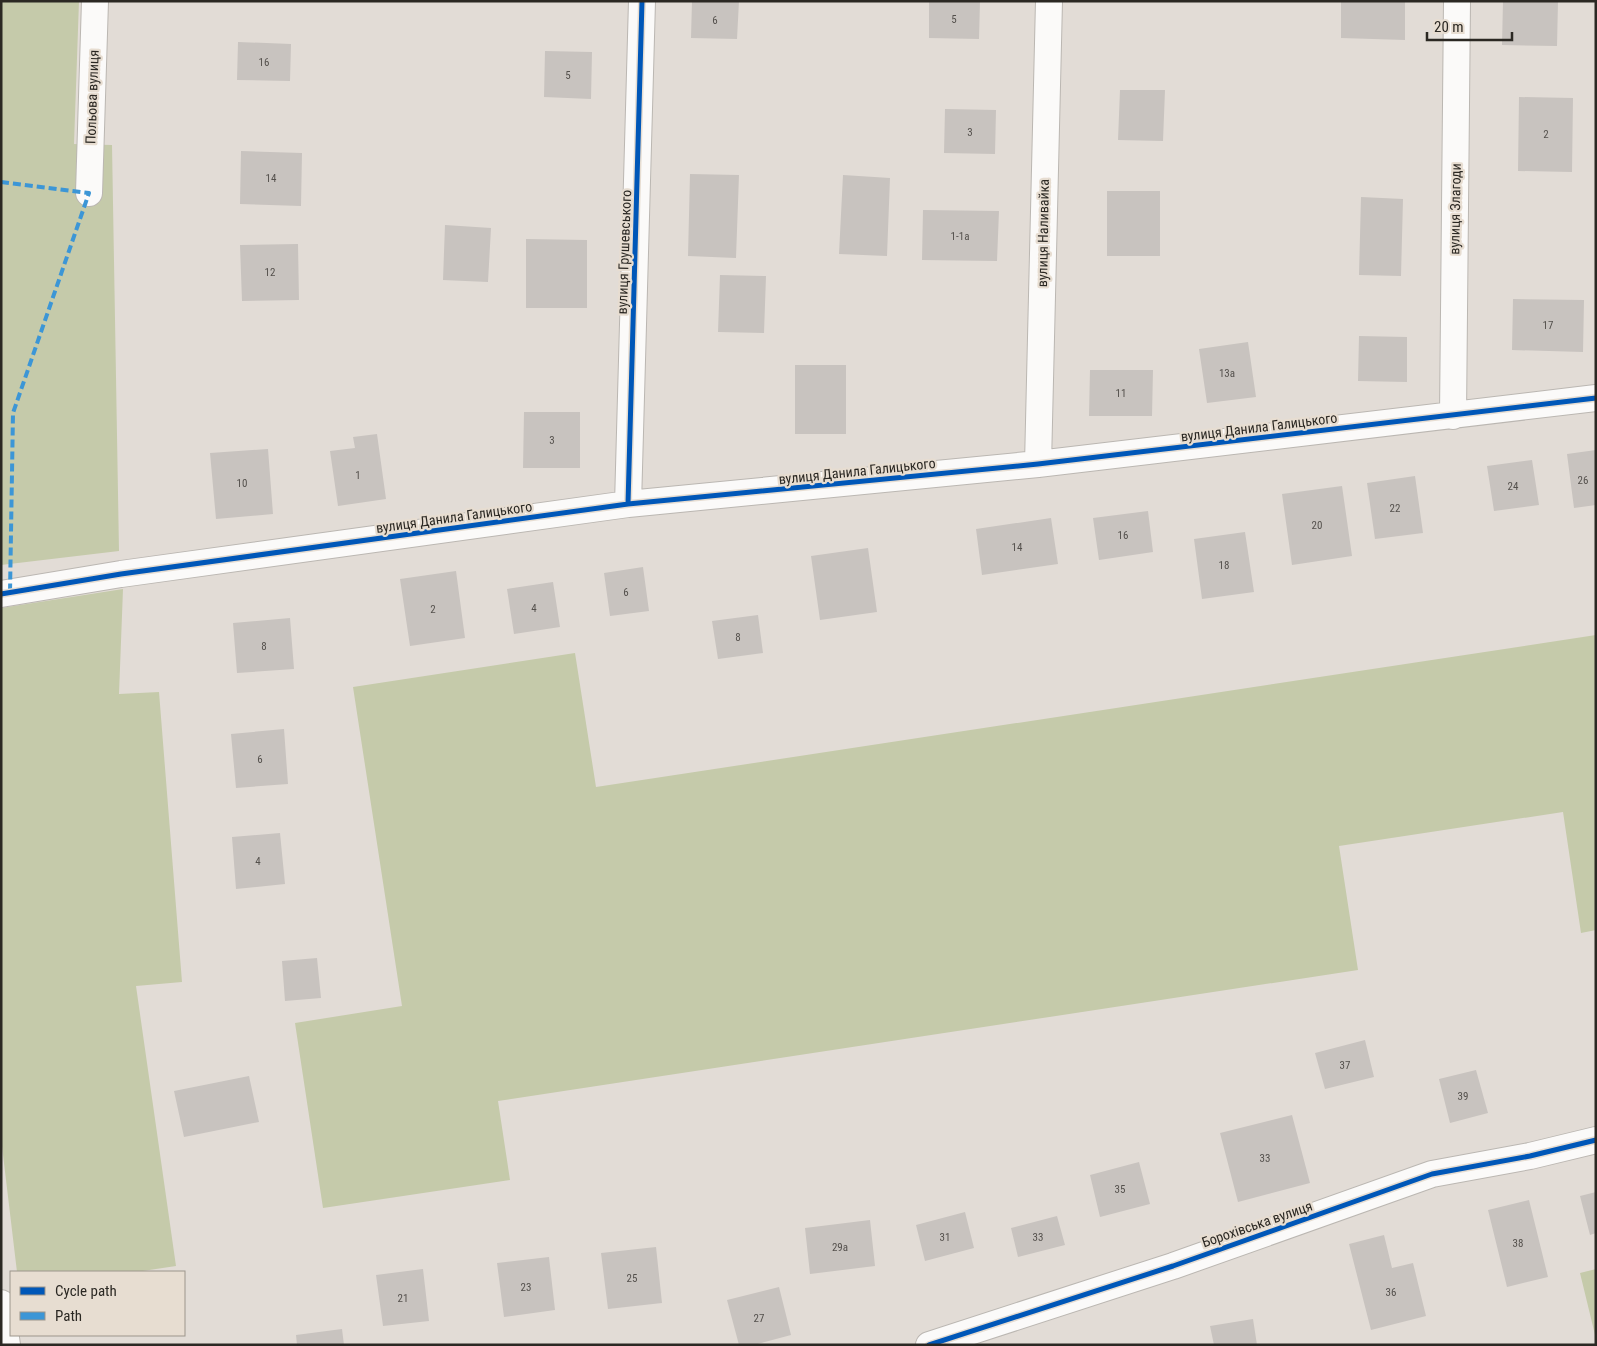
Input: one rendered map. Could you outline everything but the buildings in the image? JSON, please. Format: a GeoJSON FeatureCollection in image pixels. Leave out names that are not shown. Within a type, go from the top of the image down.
{"type":"FeatureCollection","features":[{"type":"Feature","properties":{"kind":"street","name":"Польова вулиця"},"geometry":{"type":"LineString","coordinates":[[89,192],[95,1]]}},
{"type":"Feature","properties":{"kind":"street","name":"вулиця Грушевського"},"geometry":{"type":"LineString","coordinates":[[628,504],[642,1]]}},
{"type":"Feature","properties":{"kind":"street","name":"вулиця Наливайка"},"geometry":{"type":"LineString","coordinates":[[1038,464],[1049,1]]}},
{"type":"Feature","properties":{"kind":"street","name":"вулиця Злагоди"},"geometry":{"type":"LineString","coordinates":[[1453,416],[1457,1]]}},
{"type":"Feature","properties":{"kind":"street","name":"вулиця Данила Галицького"},"geometry":{"type":"LineString","coordinates":[[1,594],[121,574],[628,504],[1038,464],[1596,398]]}},
{"type":"Feature","properties":{"kind":"street","name":"Борохівська вулиця"},"geometry":{"type":"LineString","coordinates":[[929,1345],[1173,1266],[1432,1174],[1530,1156],[1596,1140]]}},
{"type":"Feature","properties":{"kind":"street"},"geometry":{"type":"LineString","coordinates":[[1,1303],[7,1345]]}},
{"type":"Feature","properties":{"kind":"green space"},"geometry":{"type":"Polygon","coordinates":[[[1,1],[79,1],[74,144],[112,145],[119,551],[1,565],[1,1]]]}},
{"type":"Feature","properties":{"kind":"green space"},"geometry":{"type":"Polygon","coordinates":[[[123,589],[119,694],[159,692],[182,982],[136,986],[176,1266],[143,1271],[17,1271],[1,1138],[1,608],[123,589]]]}},
{"type":"Feature","properties":{"kind":"green space"},"geometry":{"type":"Polygon","coordinates":[[[1596,635],[1596,930],[1581,933],[1563,812],[1339,846],[1358,970],[498,1101],[510,1180],[323,1208],[295,1023],[402,1006],[353,687],[575,653],[596,787],[1596,635]]]}},
{"type":"Feature","properties":{"kind":"green space"},"geometry":{"type":"Polygon","coordinates":[[[1596,1269],[1596,1339],[1580,1273],[1596,1269]]]}},
{"type":"Feature","properties":{"kind":"marked path"},"geometry":{"type":"LineString","coordinates":[[1,182],[89,193],[13,413],[10,593]]}},
{"type":"Feature","properties":{"kind":"cycle path"},"geometry":{"type":"LineString","coordinates":[[628,504],[642,1]]}},
{"type":"Feature","properties":{"kind":"cycle path"},"geometry":{"type":"LineString","coordinates":[[1,594],[121,574],[628,504],[1038,464],[1596,398]]}},
{"type":"Feature","properties":{"kind":"cycle path"},"geometry":{"type":"LineString","coordinates":[[929,1345],[1173,1266],[1432,1174],[1530,1156],[1596,1140]]}}]}
